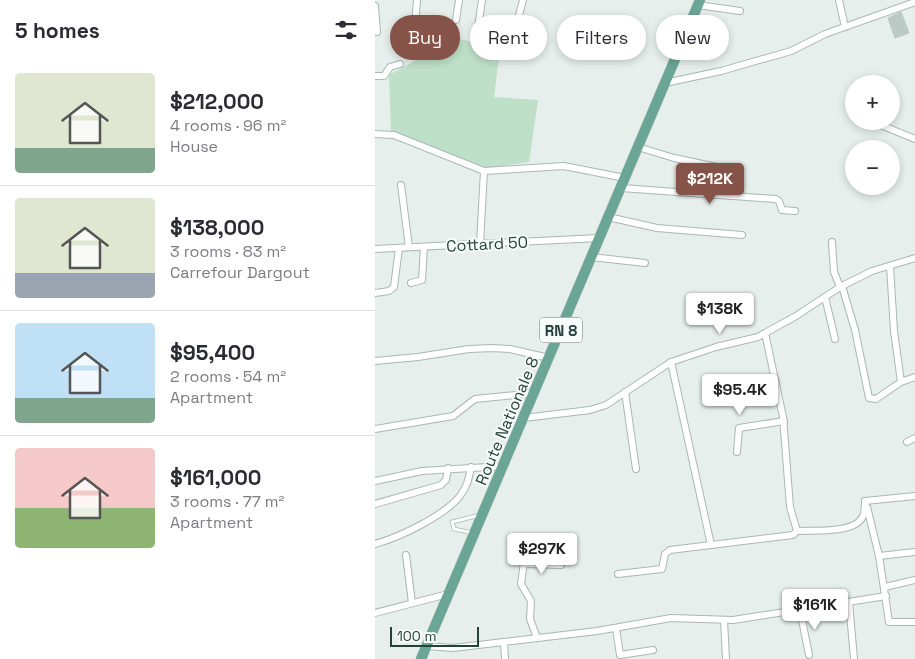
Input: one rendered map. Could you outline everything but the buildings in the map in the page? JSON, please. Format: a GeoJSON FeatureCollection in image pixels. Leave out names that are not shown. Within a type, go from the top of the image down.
{"type":"FeatureCollection","features":[{"type":"Feature","properties":{"kind":"main road","name":"Route Nationale 8"},"geometry":{"type":"LineString","coordinates":[[421,659],[699,2]]}},
{"type":"Feature","properties":{"kind":"street"},"geometry":{"type":"LineString","coordinates":[[416,15],[417,0]]}},
{"type":"Feature","properties":{"kind":"street"},"geometry":{"type":"LineString","coordinates":[[457,15],[459,0]]}},
{"type":"Feature","properties":{"kind":"street"},"geometry":{"type":"LineString","coordinates":[[480,15],[482,0]]}},
{"type":"Feature","properties":{"kind":"street"},"geometry":{"type":"LineString","coordinates":[[519,15],[523,0]]}},
{"type":"Feature","properties":{"kind":"street"},"geometry":{"type":"LineString","coordinates":[[839,0],[845,27]]}},
{"type":"Feature","properties":{"kind":"street"},"geometry":{"type":"LineString","coordinates":[[699,2],[740,11]]}},
{"type":"Feature","properties":{"kind":"street"},"geometry":{"type":"LineString","coordinates":[[665,83],[721,71],[791,51],[845,27],[915,2]]}},
{"type":"Feature","properties":{"kind":"street"},"geometry":{"type":"LineString","coordinates":[[375,6],[377,32]]}},
{"type":"Feature","properties":{"kind":"street"},"geometry":{"type":"LineString","coordinates":[[375,76],[384,76],[392,66],[400,64]]}},
{"type":"Feature","properties":{"kind":"street"},"geometry":{"type":"LineString","coordinates":[[893,130],[915,139]]}},
{"type":"Feature","properties":{"kind":"street"},"geometry":{"type":"LineString","coordinates":[[375,134],[394,135],[484,171],[564,166],[625,178]]}},
{"type":"Feature","properties":{"kind":"street"},"geometry":{"type":"LineString","coordinates":[[638,147],[674,158],[731,170]]}},
{"type":"Feature","properties":{"kind":"street"},"geometry":{"type":"LineString","coordinates":[[480,244],[484,171]]}},
{"type":"Feature","properties":{"kind":"street"},"geometry":{"type":"LineString","coordinates":[[401,185],[409,248]]}},
{"type":"Feature","properties":{"kind":"street"},"geometry":{"type":"LineString","coordinates":[[621,188],[776,199],[779,201],[781,209],[795,211]]}},
{"type":"Feature","properties":{"kind":"street"},"geometry":{"type":"LineString","coordinates":[[608,217],[657,228],[742,235]]}},
{"type":"Feature","properties":{"kind":"street","name":"Cottard 50"},"geometry":{"type":"LineString","coordinates":[[375,249],[599,238]]}},
{"type":"Feature","properties":{"kind":"street"},"geometry":{"type":"LineString","coordinates":[[832,242],[834,272],[855,330],[869,398],[876,399],[901,382],[915,377]]}},
{"type":"Feature","properties":{"kind":"street"},"geometry":{"type":"LineString","coordinates":[[411,283],[423,280],[424,247]]}},
{"type":"Feature","properties":{"kind":"street"},"geometry":{"type":"LineString","coordinates":[[375,292],[389,291],[394,287],[399,248]]}},
{"type":"Feature","properties":{"kind":"street"},"geometry":{"type":"LineString","coordinates":[[591,257],[645,263]]}},
{"type":"Feature","properties":{"kind":"street"},"geometry":{"type":"LineString","coordinates":[[524,418],[590,410],[606,405],[671,362],[765,333],[841,287],[872,271],[915,258]]}},
{"type":"Feature","properties":{"kind":"street"},"geometry":{"type":"LineString","coordinates":[[890,266],[894,331],[901,382]]}},
{"type":"Feature","properties":{"kind":"street"},"geometry":{"type":"LineString","coordinates":[[825,297],[835,339]]}},
{"type":"Feature","properties":{"kind":"street"},"geometry":{"type":"LineString","coordinates":[[765,333],[784,421],[790,507],[797,531]]}},
{"type":"Feature","properties":{"kind":"street"},"geometry":{"type":"LineString","coordinates":[[375,361],[418,357],[469,348],[510,349],[549,358]]}},
{"type":"Feature","properties":{"kind":"street"},"geometry":{"type":"LineString","coordinates":[[671,362],[711,545]]}},
{"type":"Feature","properties":{"kind":"street"},"geometry":{"type":"LineString","coordinates":[[625,392],[636,469]]}},
{"type":"Feature","properties":{"kind":"street"},"geometry":{"type":"LineString","coordinates":[[375,429],[453,416],[475,399],[535,393]]}},
{"type":"Feature","properties":{"kind":"street"},"geometry":{"type":"LineString","coordinates":[[737,452],[739,428],[784,421]]}},
{"type":"Feature","properties":{"kind":"street"},"geometry":{"type":"LineString","coordinates":[[907,442],[915,438]]}},
{"type":"Feature","properties":{"kind":"street"},"geometry":{"type":"LineString","coordinates":[[375,481],[422,471],[504,466]]}},
{"type":"Feature","properties":{"kind":"street"},"geometry":{"type":"LineString","coordinates":[[375,544],[404,533],[448,507],[466,487],[471,467]]}},
{"type":"Feature","properties":{"kind":"street"},"geometry":{"type":"LineString","coordinates":[[375,504],[441,485],[446,480],[448,468]]}},
{"type":"Feature","properties":{"kind":"street"},"geometry":{"type":"LineString","coordinates":[[865,500],[915,496]]}},
{"type":"Feature","properties":{"kind":"street"},"geometry":{"type":"LineString","coordinates":[[617,574],[662,569],[665,554],[670,550],[793,535],[797,531],[842,529],[855,526],[864,516],[865,500]]}},
{"type":"Feature","properties":{"kind":"street"},"geometry":{"type":"LineString","coordinates":[[865,500],[879,556],[889,623],[915,622]]}},
{"type":"Feature","properties":{"kind":"street"},"geometry":{"type":"LineString","coordinates":[[527,547],[521,584],[531,601],[530,619],[537,638]]}},
{"type":"Feature","properties":{"kind":"street"},"geometry":{"type":"LineString","coordinates":[[879,556],[915,552]]}},
{"type":"Feature","properties":{"kind":"street"},"geometry":{"type":"LineString","coordinates":[[406,555],[412,603]]}},
{"type":"Feature","properties":{"kind":"street"},"geometry":{"type":"LineString","coordinates":[[524,564],[561,565]]}},
{"type":"Feature","properties":{"kind":"street"},"geometry":{"type":"LineString","coordinates":[[885,587],[915,580]]}},
{"type":"Feature","properties":{"kind":"street"},"geometry":{"type":"LineString","coordinates":[[375,612],[448,594]]}},
{"type":"Feature","properties":{"kind":"street"},"geometry":{"type":"LineString","coordinates":[[427,646],[453,648],[616,628],[671,618],[724,620],[776,615],[886,596]]}},
{"type":"Feature","properties":{"kind":"street"},"geometry":{"type":"LineString","coordinates":[[849,602],[854,659]]}},
{"type":"Feature","properties":{"kind":"street"},"geometry":{"type":"LineString","coordinates":[[800,610],[809,655]]}},
{"type":"Feature","properties":{"kind":"street"},"geometry":{"type":"LineString","coordinates":[[724,620],[727,659]]}},
{"type":"Feature","properties":{"kind":"street"},"geometry":{"type":"LineString","coordinates":[[616,628],[619,654],[653,650]]}},
{"type":"Feature","properties":{"kind":"street"},"geometry":{"type":"LineString","coordinates":[[504,642],[505,659]]}},
{"type":"Feature","properties":{"kind":"lane"},"geometry":{"type":"LineString","coordinates":[[475,533],[454,529],[452,522],[483,514]]}},
{"type":"Feature","properties":{"kind":"green space"},"geometry":{"type":"Polygon","coordinates":[[[460,39],[470,42],[470,60],[499,60],[494,97],[538,100],[529,162],[487,168],[391,132],[389,75],[416,60],[460,60],[460,39]]]}}]}
